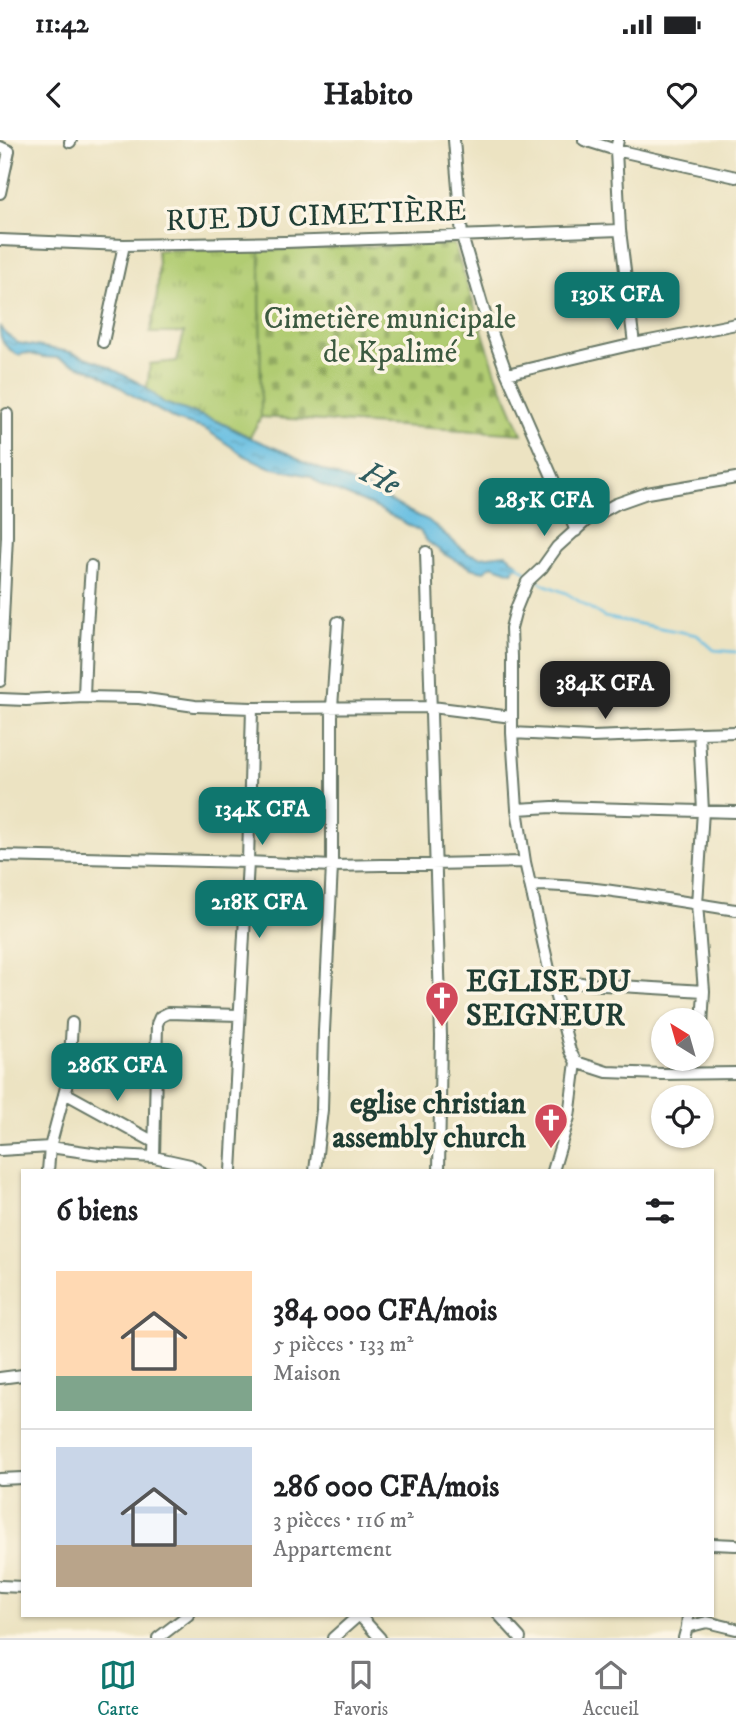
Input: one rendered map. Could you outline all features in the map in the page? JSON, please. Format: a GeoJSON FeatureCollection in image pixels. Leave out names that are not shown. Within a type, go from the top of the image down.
{"type":"FeatureCollection","features":[{"type":"Feature","properties":{"kind":"street"},"geometry":{"type":"LineString","coordinates":[[454,140],[462,236],[484,311],[507,374],[576,531]]}},
{"type":"Feature","properties":{"kind":"street"},"geometry":{"type":"LineString","coordinates":[[584,140],[617,145],[736,177]]}},
{"type":"Feature","properties":{"kind":"street"},"geometry":{"type":"LineString","coordinates":[[617,145],[620,230],[634,344]]}},
{"type":"Feature","properties":{"kind":"street"},"geometry":{"type":"LineString","coordinates":[[0,147],[9,151],[0,193]]}},
{"type":"Feature","properties":{"kind":"street","name":"RUE DU CIMETIÈRE"},"geometry":{"type":"LineString","coordinates":[[0,240],[124,245],[620,230]]}},
{"type":"Feature","properties":{"kind":"street"},"geometry":{"type":"LineString","coordinates":[[103,342],[124,245]]}},
{"type":"Feature","properties":{"kind":"street"},"geometry":{"type":"LineString","coordinates":[[507,374],[634,344],[736,324]]}},
{"type":"Feature","properties":{"kind":"street"},"geometry":{"type":"LineString","coordinates":[[0,681],[7,414]]}},
{"type":"Feature","properties":{"kind":"street"},"geometry":{"type":"LineString","coordinates":[[554,1169],[569,1117],[576,1062],[570,1051],[551,978],[525,862],[517,809],[512,733],[511,628],[516,609],[531,578],[542,568],[556,547],[587,520],[616,504],[648,493],[736,478]]}},
{"type":"Feature","properties":{"kind":"street"},"geometry":{"type":"LineString","coordinates":[[426,552],[441,1036],[439,1169]]}},
{"type":"Feature","properties":{"kind":"street"},"geometry":{"type":"LineString","coordinates":[[85,697],[91,566]]}},
{"type":"Feature","properties":{"kind":"street"},"geometry":{"type":"LineString","coordinates":[[315,1169],[322,1110],[332,866],[332,707],[338,622]]}},
{"type":"Feature","properties":{"kind":"street"},"geometry":{"type":"LineString","coordinates":[[0,699],[139,698],[195,706],[252,708],[432,707],[513,717]]}},
{"type":"Feature","properties":{"kind":"street"},"geometry":{"type":"LineString","coordinates":[[231,1169],[248,862],[252,708]]}},
{"type":"Feature","properties":{"kind":"street"},"geometry":{"type":"LineString","coordinates":[[512,733],[592,737],[736,732]]}},
{"type":"Feature","properties":{"kind":"street"},"geometry":{"type":"LineString","coordinates":[[699,733],[703,811],[697,904],[703,1008]]}},
{"type":"Feature","properties":{"kind":"street"},"geometry":{"type":"LineString","coordinates":[[517,809],[553,807],[736,812]]}},
{"type":"Feature","properties":{"kind":"street"},"geometry":{"type":"LineString","coordinates":[[0,856],[332,866],[525,862]]}},
{"type":"Feature","properties":{"kind":"street"},"geometry":{"type":"LineString","coordinates":[[530,885],[639,894],[736,910]]}},
{"type":"Feature","properties":{"kind":"street"},"geometry":{"type":"LineString","coordinates":[[551,978],[587,984],[704,991]]}},
{"type":"Feature","properties":{"kind":"street"},"geometry":{"type":"LineString","coordinates":[[154,1157],[157,1024],[160,1017],[168,1013],[239,1015]]}},
{"type":"Feature","properties":{"kind":"street"},"geometry":{"type":"LineString","coordinates":[[48,1169],[50,1147],[69,1076],[72,1023]]}},
{"type":"Feature","properties":{"kind":"street"},"geometry":{"type":"LineString","coordinates":[[576,1062],[607,1072],[736,1073]]}},
{"type":"Feature","properties":{"kind":"street"},"geometry":{"type":"LineString","coordinates":[[65,1093],[154,1142]]}},
{"type":"Feature","properties":{"kind":"street"},"geometry":{"type":"LineString","coordinates":[[0,1150],[50,1147],[99,1154],[154,1157],[197,1169]]}},
{"type":"Feature","properties":{"kind":"street"},"geometry":{"type":"LineString","coordinates":[[0,1378],[21,1376]]}},
{"type":"Feature","properties":{"kind":"street"},"geometry":{"type":"LineString","coordinates":[[0,1479],[21,1478]]}},
{"type":"Feature","properties":{"kind":"street"},"geometry":{"type":"LineString","coordinates":[[714,1544],[736,1545]]}},
{"type":"Feature","properties":{"kind":"street"},"geometry":{"type":"LineString","coordinates":[[0,1586],[21,1587]]}},
{"type":"Feature","properties":{"kind":"street"},"geometry":{"type":"LineString","coordinates":[[158,1638],[185,1617]]}},
{"type":"Feature","properties":{"kind":"street"},"geometry":{"type":"LineString","coordinates":[[333,1638],[357,1617]]}},
{"type":"Feature","properties":{"kind":"street"},"geometry":{"type":"LineString","coordinates":[[361,1617],[380,1638]]}},
{"type":"Feature","properties":{"kind":"street"},"geometry":{"type":"LineString","coordinates":[[501,1617],[520,1638]]}},
{"type":"Feature","properties":{"kind":"street"},"geometry":{"type":"LineString","coordinates":[[686,1627],[707,1622],[736,1629]]}},
{"type":"Feature","properties":{"kind":"green space","name":"Cimetière municipale de Kpalimé"},"geometry":{"type":"Polygon","coordinates":[[[454,244],[496,373],[522,434],[261,417],[260,250],[454,244]]]}},
{"type":"Feature","properties":{"kind":"green space"},"geometry":{"type":"Polygon","coordinates":[[[157,250],[260,250],[261,417],[250,437],[220,422],[164,403],[147,389],[150,364],[177,361],[184,333],[150,333],[157,292],[157,250]]]}},
{"type":"Feature","properties":{"kind":"water"},"geometry":{"type":"Polygon","coordinates":[[[0,327],[18,343],[70,352],[99,362],[143,385],[164,403],[219,422],[366,488],[428,520],[467,553],[480,557],[506,554],[518,564],[512,572],[492,565],[484,571],[471,568],[444,554],[427,541],[420,531],[373,506],[321,485],[310,476],[269,467],[245,456],[205,429],[176,420],[99,373],[58,358],[27,353],[18,355],[4,344],[0,327]]]}},
{"type":"Feature","properties":{"kind":"waterway","name":"He"},"geometry":{"type":"LineString","coordinates":[[515,563],[529,574]]}},
{"type":"Feature","properties":{"kind":"waterway","name":"He"},"geometry":{"type":"LineString","coordinates":[[535,578],[566,593],[604,617],[697,635],[714,650],[736,652]]}},
{"type":"Feature","properties":{"kind":"place","name":"EGLISE DU SEIGNEUR"},"geometry":{"type":"Point","coordinates":[442,1028]}},
{"type":"Feature","properties":{"kind":"place","name":"eglise christian assembly church"},"geometry":{"type":"Point","coordinates":[551,1150]}}]}
